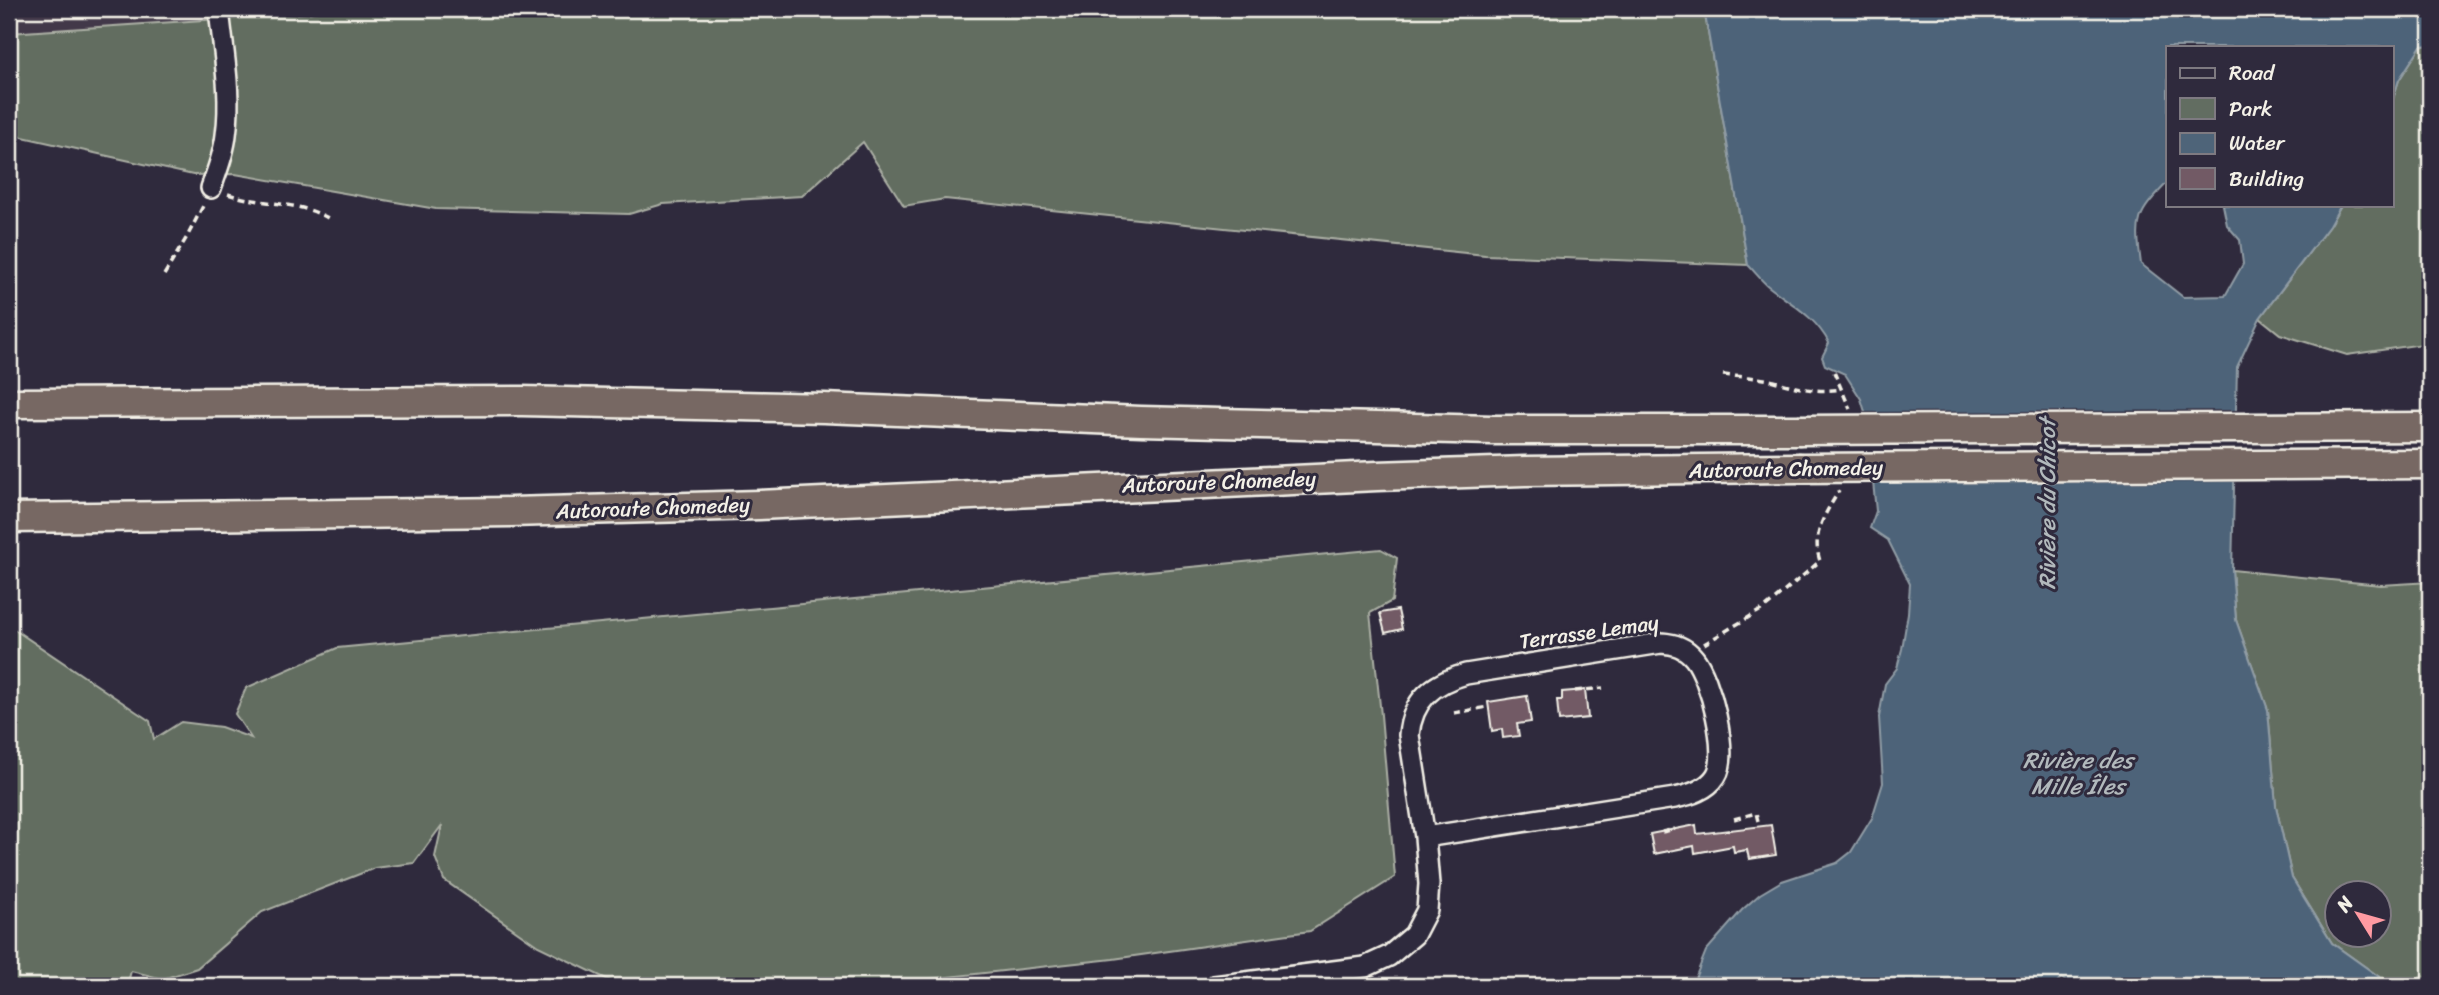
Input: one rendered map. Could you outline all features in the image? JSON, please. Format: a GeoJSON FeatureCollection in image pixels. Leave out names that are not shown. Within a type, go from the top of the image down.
{"type":"FeatureCollection","features":[{"type":"Feature","properties":{"kind":"highway","name":"Autoroute Chomedey"},"geometry":{"type":"LineString","coordinates":[[13,402],[522,401],[849,408],[1141,421],[1492,430],[2430,427]]}},
{"type":"Feature","properties":{"kind":"highway","name":"Autoroute Chomedey"},"geometry":{"type":"LineString","coordinates":[[9,519],[523,512],[759,505],[1525,471],[2430,464]]}},
{"type":"Feature","properties":{"kind":"street"},"geometry":{"type":"LineString","coordinates":[[211,188],[227,133],[225,64],[219,9]]}},
{"type":"Feature","properties":{"kind":"street","name":"Terrasse Lemay"},"geometry":{"type":"LineString","coordinates":[[1214,986],[1366,977],[1381,961],[1414,935],[1427,910],[1429,891],[1426,837],[1411,749],[1410,722],[1420,702],[1441,683],[1466,674],[1661,643],[1686,649],[1695,658],[1701,669],[1719,731],[1721,757],[1718,774],[1705,788],[1675,799],[1426,837]]}},
{"type":"Feature","properties":{"kind":"path"},"geometry":{"type":"LineString","coordinates":[[164,275],[187,237],[211,188],[240,198],[297,206],[328,218]]}},
{"type":"Feature","properties":{"kind":"path"},"geometry":{"type":"LineString","coordinates":[[1723,375],[1773,381],[1792,388],[1817,391],[1841,389]]}},
{"type":"Feature","properties":{"kind":"path"},"geometry":{"type":"LineString","coordinates":[[1702,646],[1766,607],[1820,561]]}},
{"type":"Feature","properties":{"kind":"path"},"geometry":{"type":"LineString","coordinates":[[1575,691],[1603,688]]}},
{"type":"Feature","properties":{"kind":"path"},"geometry":{"type":"LineString","coordinates":[[1454,713],[1488,707]]}},
{"type":"Feature","properties":{"kind":"path"},"geometry":{"type":"LineString","coordinates":[[1734,819],[1756,813],[1758,821]]}},
{"type":"Feature","properties":{"kind":"path"},"geometry":{"type":"LineString","coordinates":[[1662,832],[1675,829]]}},
{"type":"Feature","properties":{"kind":"shaded area"},"geometry":{"type":"Polygon","coordinates":[[[9,9],[284,9],[253,72],[9,106],[9,9]]]}},
{"type":"Feature","properties":{"kind":"green space"},"geometry":{"type":"Polygon","coordinates":[[[329,9],[1704,9],[1748,265],[1485,255],[945,199],[904,206],[863,142],[802,196],[663,204],[629,214],[436,209],[235,174],[193,175],[9,134],[9,33],[308,13],[329,9]]]}},
{"type":"Feature","properties":{"kind":"green space"},"geometry":{"type":"Polygon","coordinates":[[[2430,45],[2430,343],[2347,355],[2280,334],[2260,318],[2329,226],[2340,206],[2394,206],[2394,96],[2399,80],[2421,46],[2430,45]]]}},
{"type":"Feature","properties":{"kind":"green space"},"geometry":{"type":"Polygon","coordinates":[[[1381,549],[1397,558],[1392,601],[1370,613],[1395,877],[1310,931],[1113,959],[865,986],[621,986],[538,946],[444,880],[435,857],[442,825],[414,863],[375,868],[262,912],[197,968],[163,979],[131,971],[127,986],[9,986],[9,626],[150,721],[154,739],[181,722],[221,727],[251,738],[235,714],[246,688],[337,648],[1381,549]]]}},
{"type":"Feature","properties":{"kind":"green space"},"geometry":{"type":"Polygon","coordinates":[[[2232,570],[2381,585],[2430,582],[2430,986],[2392,986],[2342,950],[2394,950],[2394,880],[2324,880],[2324,930],[2292,878],[2276,806],[2268,710],[2236,620],[2232,570]]]}},
{"type":"Feature","properties":{"kind":"water","name":"Rivière des Mille Îles"},"geometry":{"type":"Polygon","coordinates":[[[1704,9],[2430,9],[2430,45],[2421,46],[2399,80],[2394,96],[2394,46],[2166,46],[2166,184],[2149,202],[2138,227],[2141,264],[2183,297],[2225,296],[2243,264],[2240,240],[2227,225],[2223,206],[2340,206],[2329,226],[2260,318],[2237,367],[2232,570],[2236,620],[2268,710],[2276,806],[2292,878],[2324,930],[2324,950],[2342,950],[2392,986],[2072,986],[2061,978],[2055,986],[1692,986],[1706,951],[1742,910],[1760,894],[1782,881],[1837,863],[1851,852],[1872,818],[1883,783],[1879,717],[1885,684],[1897,668],[1908,613],[1910,584],[1888,540],[1870,528],[1876,511],[1866,415],[1861,399],[1845,374],[1825,365],[1822,357],[1829,343],[1817,325],[1768,286],[1748,265],[1704,9]]]}},
{"type":"Feature","properties":{"kind":"pier"},"geometry":{"type":"Polygon","coordinates":[[[2239,410],[2238,482],[1868,484],[1862,412],[2239,410]]]}},
{"type":"Feature","properties":{"kind":"building"},"geometry":{"type":"Polygon","coordinates":[[[1398,610],[1402,629],[1385,633],[1380,613],[1398,610]]]}},
{"type":"Feature","properties":{"kind":"building"},"geometry":{"type":"Polygon","coordinates":[[[1585,690],[1588,718],[1559,721],[1557,700],[1562,700],[1562,692],[1585,690]]]}},
{"type":"Feature","properties":{"kind":"building"},"geometry":{"type":"Polygon","coordinates":[[[1527,696],[1531,722],[1517,724],[1519,736],[1503,738],[1502,729],[1492,731],[1488,702],[1527,696]]]}},
{"type":"Feature","properties":{"kind":"building"},"geometry":{"type":"Polygon","coordinates":[[[1696,825],[1697,834],[1771,825],[1776,855],[1749,859],[1747,850],[1734,852],[1733,846],[1695,853],[1694,846],[1654,854],[1650,834],[1696,825]]]}},
{"type":"Feature","properties":{"kind":"water label","name":"Rivière du Chicot"},"geometry":{"type":"Point","coordinates":[2047,504]}}]}
